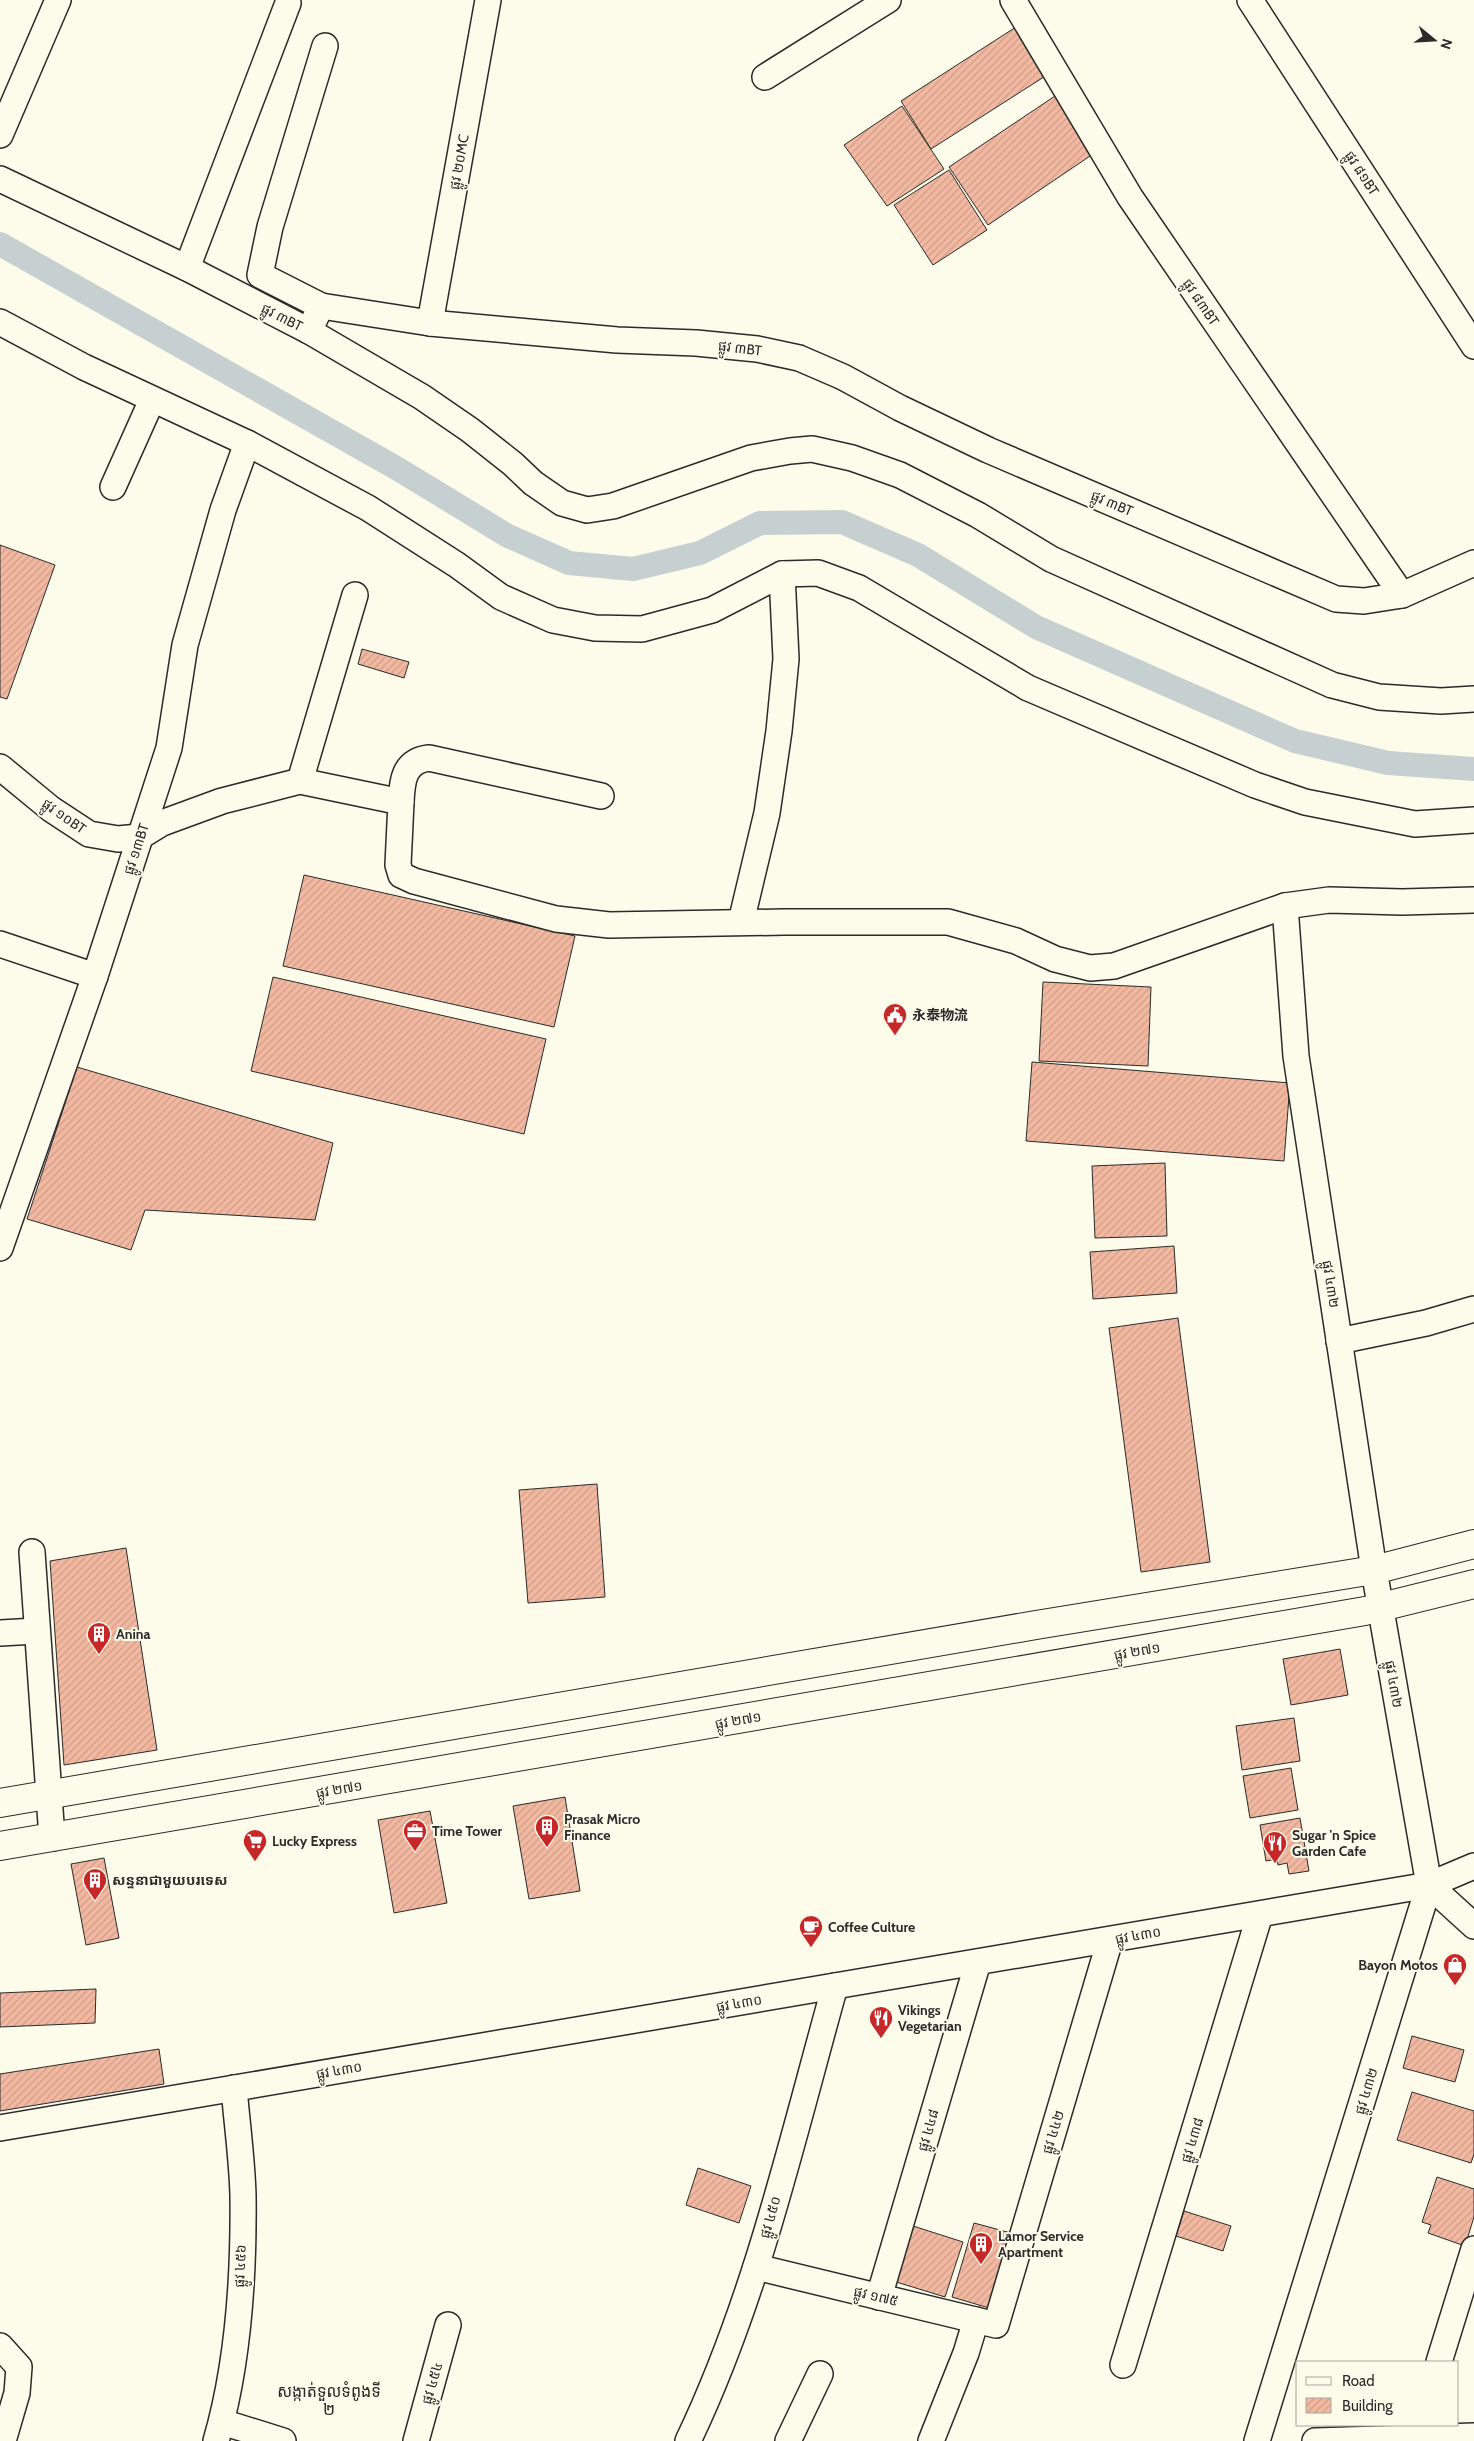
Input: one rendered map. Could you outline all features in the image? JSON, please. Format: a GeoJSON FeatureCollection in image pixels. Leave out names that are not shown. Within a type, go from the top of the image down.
{"type":"FeatureCollection","features":[{"type":"Feature","properties":{"kind":"main road"},"geometry":{"type":"LineString","coordinates":[[0,1803],[1026,1627],[1374,1570],[1474,1544]]}},
{"type":"Feature","properties":{"kind":"main road","name":"ផ្លូវ ២៧១"},"geometry":{"type":"LineString","coordinates":[[0,1846],[1382,1608],[1474,1584]]}},
{"type":"Feature","properties":{"kind":"street"},"geometry":{"type":"LineString","coordinates":[[0,135],[58,0]]}},
{"type":"Feature","properties":{"kind":"street","name":"ផ្លូវ ២០MC"},"geometry":{"type":"LineString","coordinates":[[430,324],[488,0]]}},
{"type":"Feature","properties":{"kind":"street"},"geometry":{"type":"LineString","coordinates":[[765,77],[888,0]]}},
{"type":"Feature","properties":{"kind":"street","name":"ផ្លូវ ៨៣BT"},"geometry":{"type":"LineString","coordinates":[[1013,0],[1130,197],[1402,595]]}},
{"type":"Feature","properties":{"kind":"street","name":"ផ្លូវ ៨១BT"},"geometry":{"type":"LineString","coordinates":[[1250,0],[1474,346]]}},
{"type":"Feature","properties":{"kind":"street"},"geometry":{"type":"LineString","coordinates":[[186,268],[288,3]]}},
{"type":"Feature","properties":{"kind":"street"},"geometry":{"type":"LineString","coordinates":[[321,306],[260,275],[270,227],[326,46]]}},
{"type":"Feature","properties":{"kind":"street","name":"ផ្លូវ ៣BT"},"geometry":{"type":"LineString","coordinates":[[0,179],[186,268],[309,331],[321,306],[430,324],[617,340],[748,348],[799,358],[843,377],[900,408],[988,450],[1336,599],[1364,601],[1402,595],[1474,563]]}},
{"type":"Feature","properties":{"kind":"street"},"geometry":{"type":"LineString","coordinates":[[0,322],[152,400],[246,443],[368,508],[457,566],[500,597],[553,620],[595,628],[642,629],[712,610],[782,574],[818,573],[859,588],[1028,688],[1255,785],[1305,802],[1415,824],[1474,820]]}},
{"type":"Feature","properties":{"kind":"street"},"geometry":{"type":"LineString","coordinates":[[309,331],[422,397],[470,430],[534,483],[562,503],[587,510],[613,506],[751,458],[812,448],[852,458],[900,475],[978,515],[1051,559],[1332,685],[1379,697],[1441,701],[1474,700]]}},
{"type":"Feature","properties":{"kind":"street"},"geometry":{"type":"LineString","coordinates":[[113,487],[152,400]]}},
{"type":"Feature","properties":{"kind":"street","name":"ផ្លូវ ១៣BT"},"geometry":{"type":"LineString","coordinates":[[1,1242],[95,976],[169,748],[185,645],[223,510],[246,443]]}},
{"type":"Feature","properties":{"kind":"street"},"geometry":{"type":"LineString","coordinates":[[741,922],[768,813],[779,732],[786,659],[782,574]]}},
{"type":"Feature","properties":{"kind":"street"},"geometry":{"type":"LineString","coordinates":[[300,781],[355,594]]}},
{"type":"Feature","properties":{"kind":"street"},"geometry":{"type":"LineString","coordinates":[[601,796],[429,758],[418,759],[411,765],[402,780],[398,864],[401,875],[414,881],[556,919],[609,925],[741,922],[948,922],[1016,941],[1055,959],[1090,968],[1123,964],[1285,906],[1329,900],[1402,902],[1474,900]]}},
{"type":"Feature","properties":{"kind":"street","name":"ផ្លូវ ១០BT"},"geometry":{"type":"LineString","coordinates":[[0,767],[51,808],[89,834],[118,839],[139,837]]}},
{"type":"Feature","properties":{"kind":"street"},"geometry":{"type":"LineString","coordinates":[[139,837],[162,823],[183,814],[222,801],[300,781],[401,802]]}},
{"type":"Feature","properties":{"kind":"street","name":"ផ្លូវ ៤៣២"},"geometry":{"type":"LineString","coordinates":[[1257,2441],[1430,1885],[1374,1570],[1296,1056],[1285,906]]}},
{"type":"Feature","properties":{"kind":"street"},"geometry":{"type":"LineString","coordinates":[[0,944],[95,976]]}},
{"type":"Feature","properties":{"kind":"street"},"geometry":{"type":"LineString","coordinates":[[1339,1341],[1426,1323],[1474,1309]]}},
{"type":"Feature","properties":{"kind":"street"},"geometry":{"type":"LineString","coordinates":[[32,1552],[36,1631],[52,1838]]}},
{"type":"Feature","properties":{"kind":"street"},"geometry":{"type":"LineString","coordinates":[[0,1633],[36,1631]]}},
{"type":"Feature","properties":{"kind":"street","name":"ផ្លូវ ៤៣០"},"geometry":{"type":"LineString","coordinates":[[0,2128],[1430,1885],[1474,1866]]}},
{"type":"Feature","properties":{"kind":"street"},"geometry":{"type":"LineString","coordinates":[[1430,1885],[1474,1926]]}},
{"type":"Feature","properties":{"kind":"street","name":"ផ្លូវ ៤៣៨"},"geometry":{"type":"LineString","coordinates":[[1123,2365],[1260,1914]]}},
{"type":"Feature","properties":{"kind":"street","name":"ផ្លូវ ៤៤២"},"geometry":{"type":"LineString","coordinates":[[931,2441],[966,2353],[986,2322],[1110,1940]]}},
{"type":"Feature","properties":{"kind":"street","name":"ផ្លូវ ៤៤៨"},"geometry":{"type":"LineString","coordinates":[[879,2297],[978,1962]]}},
{"type":"Feature","properties":{"kind":"street","name":"ផ្លូវ ៤៥០"},"geometry":{"type":"LineString","coordinates":[[688,2441],[736,2324],[756,2268],[835,1986]]}},
{"type":"Feature","properties":{"kind":"street","name":"ផ្លូវ ៤៥៦"},"geometry":{"type":"LineString","coordinates":[[219,2432],[233,2367],[240,2291],[242,2194],[234,2088]]}},
{"type":"Feature","properties":{"kind":"street"},"geometry":{"type":"LineString","coordinates":[[1439,2361],[1474,2249]]}},
{"type":"Feature","properties":{"kind":"street","name":"ផ្លូវ ១៧៥"},"geometry":{"type":"LineString","coordinates":[[756,2268],[986,2322]]}},
{"type":"Feature","properties":{"kind":"street","name":"ផ្លូវ ៤៥៤"},"geometry":{"type":"LineString","coordinates":[[416,2441],[448,2325]]}},
{"type":"Feature","properties":{"kind":"street"},"geometry":{"type":"LineString","coordinates":[[0,2346],[19,2367],[17,2393],[3,2441]]}},
{"type":"Feature","properties":{"kind":"street"},"geometry":{"type":"LineString","coordinates":[[788,2441],[820,2374]]}},
{"type":"Feature","properties":{"kind":"street"},"geometry":{"type":"LineString","coordinates":[[1315,2441],[1418,2431],[1474,2436]]}},
{"type":"Feature","properties":{"kind":"street"},"geometry":{"type":"LineString","coordinates":[[219,2432],[282,2441]]}},
{"type":"Feature","properties":{"kind":"building"},"geometry":{"type":"Polygon","coordinates":[[[1016,27],[1047,75],[931,149],[901,101],[1016,27]]]}},
{"type":"Feature","properties":{"kind":"building"},"geometry":{"type":"Polygon","coordinates":[[[1058,94],[1096,152],[988,225],[949,167],[1058,94]]]}},
{"type":"Feature","properties":{"kind":"building"},"geometry":{"type":"Polygon","coordinates":[[[902,106],[944,169],[887,206],[844,145],[902,106]]]}},
{"type":"Feature","properties":{"kind":"building"},"geometry":{"type":"Polygon","coordinates":[[[949,170],[987,230],[933,265],[894,205],[949,170]]]}},
{"type":"Feature","properties":{"kind":"building"},"geometry":{"type":"Polygon","coordinates":[[[0,545],[55,565],[7,699],[0,697],[0,545]]]}},
{"type":"Feature","properties":{"kind":"building"},"geometry":{"type":"Polygon","coordinates":[[[362,649],[409,662],[404,678],[358,664],[362,649]]]}},
{"type":"Feature","properties":{"kind":"building"},"geometry":{"type":"Polygon","coordinates":[[[304,875],[575,936],[554,1027],[283,966],[304,875]]]}},
{"type":"Feature","properties":{"kind":"building"},"geometry":{"type":"Polygon","coordinates":[[[273,977],[546,1039],[524,1134],[251,1071],[273,977]]]}},
{"type":"Feature","properties":{"kind":"building"},"geometry":{"type":"Polygon","coordinates":[[[1043,982],[1151,987],[1148,1066],[1039,1061],[1043,982]]]}},
{"type":"Feature","properties":{"kind":"building"},"geometry":{"type":"Polygon","coordinates":[[[1032,1062],[1290,1083],[1284,1161],[1026,1141],[1032,1062]]]}},
{"type":"Feature","properties":{"kind":"building"},"geometry":{"type":"Polygon","coordinates":[[[77,1067],[333,1143],[315,1220],[145,1210],[131,1250],[27,1219],[77,1067]]]}},
{"type":"Feature","properties":{"kind":"building"},"geometry":{"type":"Polygon","coordinates":[[[1165,1163],[1167,1236],[1095,1238],[1092,1166],[1165,1163]]]}},
{"type":"Feature","properties":{"kind":"building"},"geometry":{"type":"Polygon","coordinates":[[[1174,1246],[1177,1293],[1093,1299],[1090,1252],[1174,1246]]]}},
{"type":"Feature","properties":{"kind":"building"},"geometry":{"type":"Polygon","coordinates":[[[1178,1318],[1210,1562],[1141,1572],[1109,1328],[1178,1318]]]}},
{"type":"Feature","properties":{"kind":"building"},"geometry":{"type":"Polygon","coordinates":[[[597,1484],[605,1597],[528,1603],[519,1490],[597,1484]]]}},
{"type":"Feature","properties":{"kind":"building","name":"Anina"},"geometry":{"type":"Polygon","coordinates":[[[126,1548],[157,1750],[64,1765],[50,1561],[126,1548]]]}},
{"type":"Feature","properties":{"kind":"building"},"geometry":{"type":"Polygon","coordinates":[[[1340,1649],[1348,1695],[1291,1705],[1283,1659],[1340,1649]]]}},
{"type":"Feature","properties":{"kind":"building"},"geometry":{"type":"Polygon","coordinates":[[[1294,1718],[1300,1761],[1242,1770],[1236,1726],[1294,1718]]]}},
{"type":"Feature","properties":{"kind":"building"},"geometry":{"type":"Polygon","coordinates":[[[1291,1768],[1298,1810],[1250,1818],[1243,1776],[1291,1768]]]}},
{"type":"Feature","properties":{"kind":"building","name":"Prasak Micro Finance"},"geometry":{"type":"Polygon","coordinates":[[[565,1797],[580,1891],[529,1899],[513,1806],[565,1797]]]}},
{"type":"Feature","properties":{"kind":"building"},"geometry":{"type":"Polygon","coordinates":[[[430,1811],[447,1903],[394,1913],[378,1820],[430,1811]]]}},
{"type":"Feature","properties":{"kind":"building"},"geometry":{"type":"Polygon","coordinates":[[[1300,1818],[1309,1871],[1289,1874],[1287,1863],[1278,1865],[1277,1859],[1266,1861],[1260,1825],[1300,1818]]]}},
{"type":"Feature","properties":{"kind":"building","name":"សន្ទនាជាមួយបរទេស"},"geometry":{"type":"Polygon","coordinates":[[[104,1858],[119,1938],[86,1945],[71,1864],[104,1858]]]}},
{"type":"Feature","properties":{"kind":"building"},"geometry":{"type":"Polygon","coordinates":[[[96,1989],[95,2023],[0,2027],[0,1993],[96,1989]]]}},
{"type":"Feature","properties":{"kind":"building"},"geometry":{"type":"Polygon","coordinates":[[[1412,2036],[1464,2050],[1455,2082],[1403,2068],[1412,2036]]]}},
{"type":"Feature","properties":{"kind":"building"},"geometry":{"type":"Polygon","coordinates":[[[159,2049],[164,2084],[0,2111],[0,2074],[159,2049]]]}},
{"type":"Feature","properties":{"kind":"building"},"geometry":{"type":"Polygon","coordinates":[[[1412,2092],[1474,2111],[1474,2154],[1471,2163],[1397,2140],[1412,2092]]]}},
{"type":"Feature","properties":{"kind":"building"},"geometry":{"type":"Polygon","coordinates":[[[698,2168],[751,2186],[739,2223],[686,2205],[698,2168]]]}},
{"type":"Feature","properties":{"kind":"building"},"geometry":{"type":"Polygon","coordinates":[[[1437,2177],[1474,2189],[1474,2217],[1465,2246],[1428,2233],[1431,2225],[1422,2222],[1437,2177]]]}},
{"type":"Feature","properties":{"kind":"building"},"geometry":{"type":"Polygon","coordinates":[[[1184,2211],[1231,2226],[1223,2251],[1176,2236],[1184,2211]]]}},
{"type":"Feature","properties":{"kind":"building","name":"Lamor Service Apartment"},"geometry":{"type":"Polygon","coordinates":[[[974,2223],[1011,2233],[989,2308],[952,2297],[974,2223]]]}},
{"type":"Feature","properties":{"kind":"building"},"geometry":{"type":"Polygon","coordinates":[[[910,2225],[963,2242],[945,2297],[893,2281],[910,2225]]]}},
{"type":"Feature","properties":{"kind":"waterway"},"geometry":{"type":"LineString","coordinates":[[0,244],[398,469],[508,536],[569,563],[633,569],[700,553],[760,523],[842,522],[918,555],[1036,627],[1295,741],[1388,763],[1474,769]]}},
{"type":"Feature","properties":{"kind":"place","name":"永泰物流"},"geometry":{"type":"Point","coordinates":[895,1036]}},
{"type":"Feature","properties":{"kind":"place","name":"Anina"},"geometry":{"type":"Point","coordinates":[99,1655]}},
{"type":"Feature","properties":{"kind":"place","name":"Prasak Micro Finance"},"geometry":{"type":"Point","coordinates":[547,1848]}},
{"type":"Feature","properties":{"kind":"place","name":"Time Tower"},"geometry":{"type":"Point","coordinates":[415,1852]}},
{"type":"Feature","properties":{"kind":"place","name":"Lucky Express"},"geometry":{"type":"Point","coordinates":[255,1862]}},
{"type":"Feature","properties":{"kind":"place","name":"Sugar 'n Spice Garden Cafe"},"geometry":{"type":"Point","coordinates":[1275,1864]}},
{"type":"Feature","properties":{"kind":"place","name":"សន្ទនាជាមួយបរទេស"},"geometry":{"type":"Point","coordinates":[95,1901]}},
{"type":"Feature","properties":{"kind":"place","name":"Coffee Culture"},"geometry":{"type":"Point","coordinates":[811,1948]}},
{"type":"Feature","properties":{"kind":"place","name":"Bayon Motos"},"geometry":{"type":"Point","coordinates":[1455,1986]}},
{"type":"Feature","properties":{"kind":"place","name":"Vikings Vegetarian"},"geometry":{"type":"Point","coordinates":[881,2039]}},
{"type":"Feature","properties":{"kind":"place","name":"Lamor Service Apartment"},"geometry":{"type":"Point","coordinates":[981,2265]}},
{"type":"Feature","properties":{"kind":"district","name":"សង្កាត់ទួលទំពូងទី ២"},"geometry":{"type":"Point","coordinates":[329,2400]}}]}
